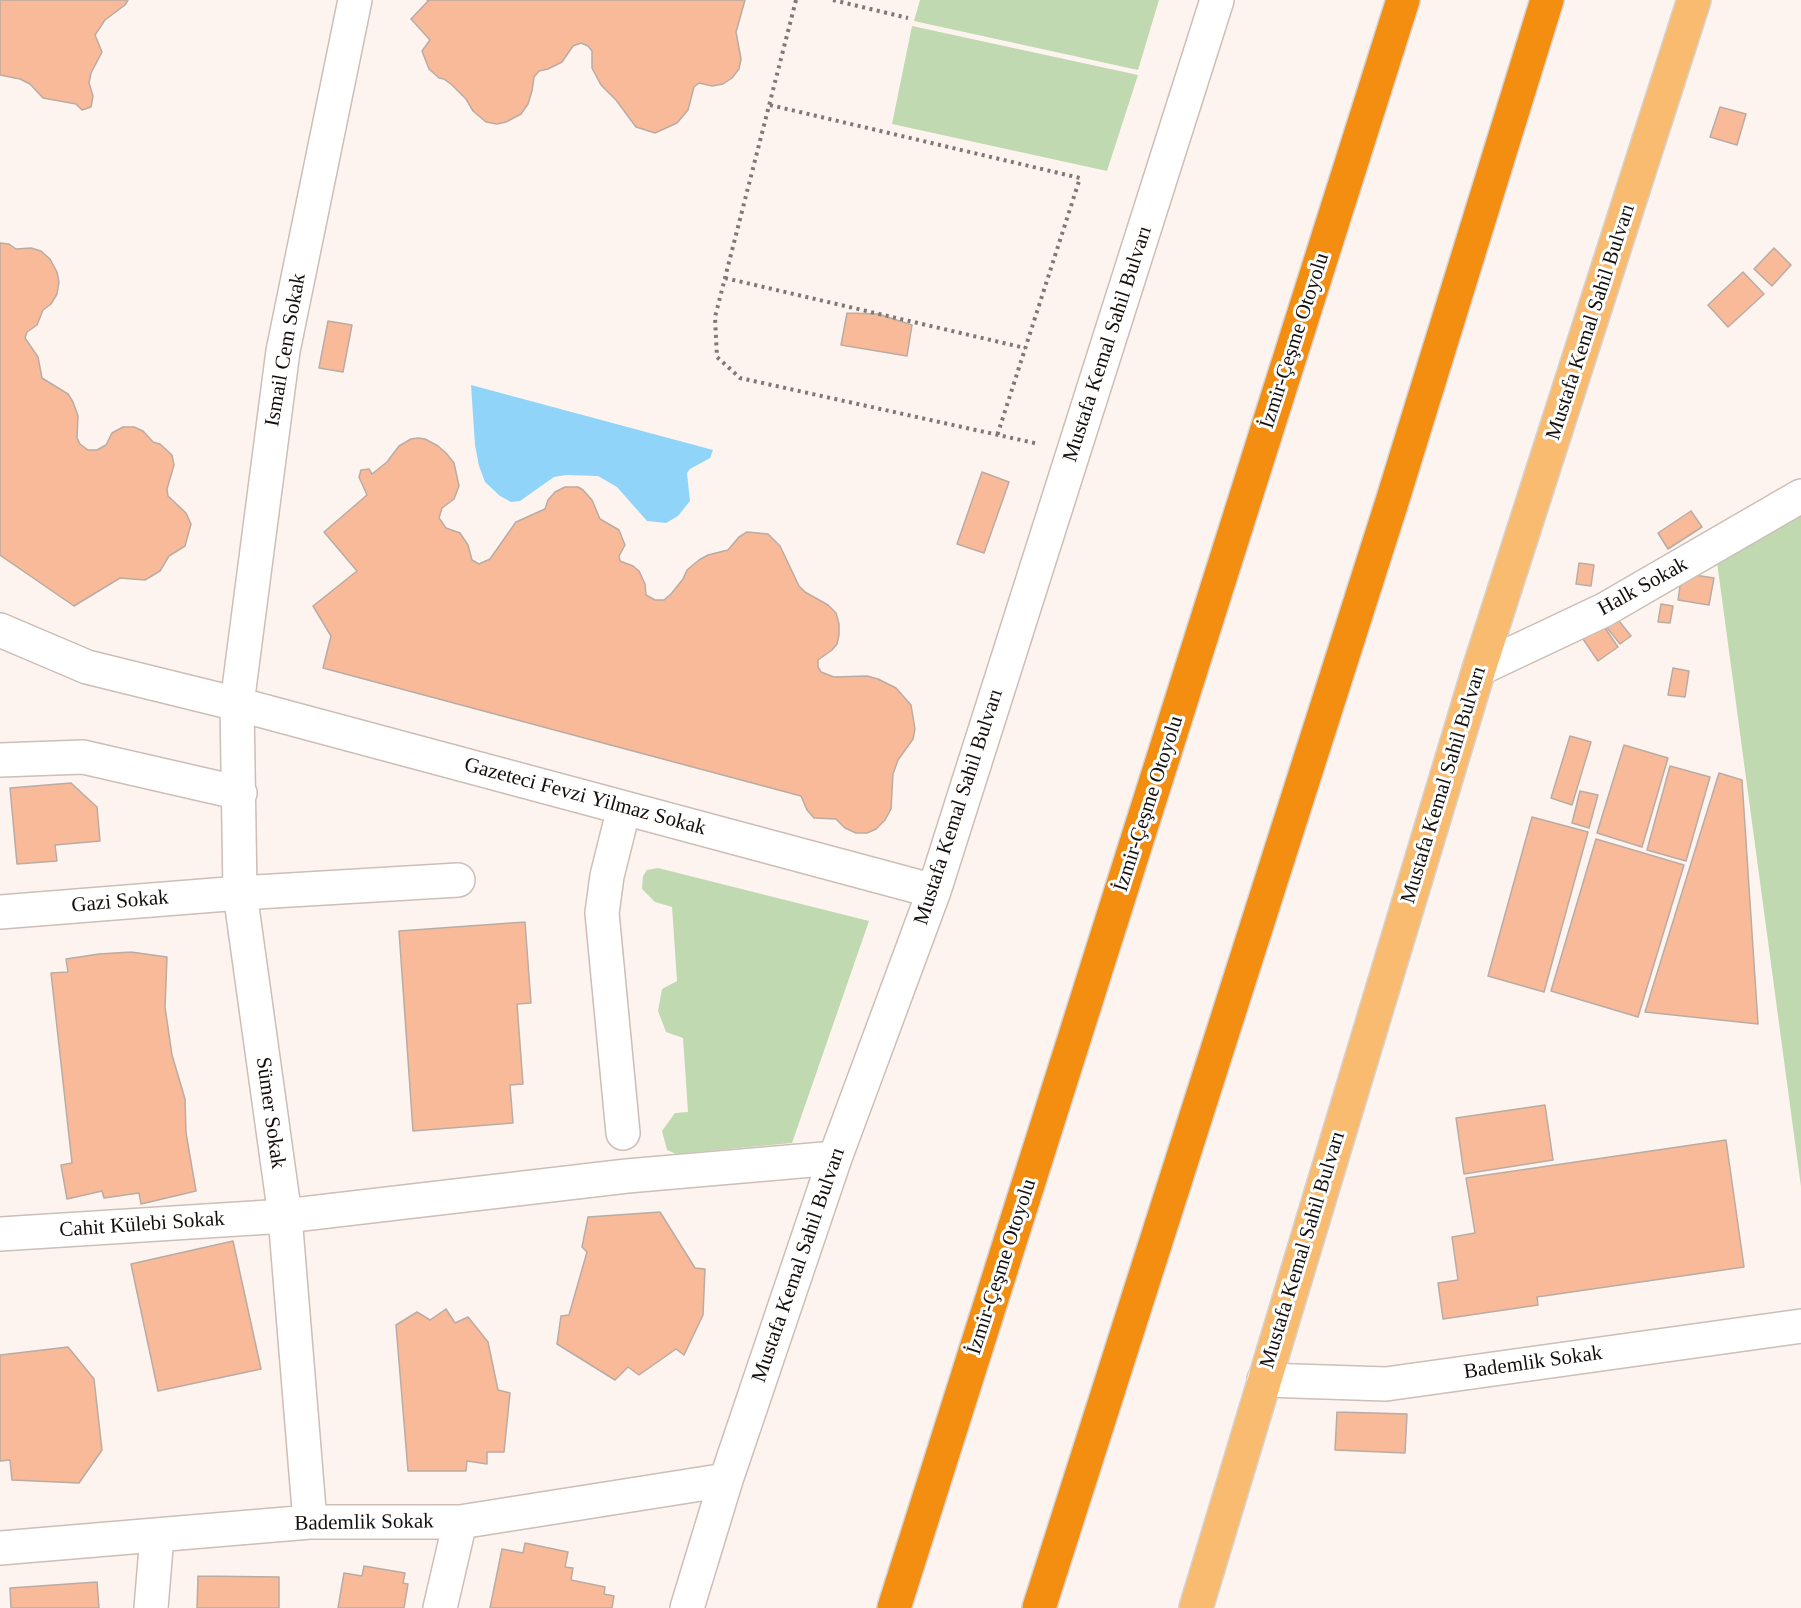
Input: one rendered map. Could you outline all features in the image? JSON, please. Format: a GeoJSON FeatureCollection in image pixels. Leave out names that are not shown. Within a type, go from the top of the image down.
{"type":"FeatureCollection","features":[{"type":"Feature","properties":{"kind":"highway","name":"İzmir-Çeşme Otoyolu"},"geometry":{"type":"LineString","coordinates":[[894,1608],[1403,0]]}},
{"type":"Feature","properties":{"kind":"highway"},"geometry":{"type":"LineString","coordinates":[[1039,1608],[1394,494],[1547,0]]}},
{"type":"Feature","properties":{"kind":"main road","name":"Mustafa Kemal Sahil Bulvarı"},"geometry":{"type":"LineString","coordinates":[[1196,1608],[1479,669],[1694,0]]}},
{"type":"Feature","properties":{"kind":"street","name":"Ismail Cem Sokak"},"geometry":{"type":"LineString","coordinates":[[237,704],[283,351],[356,0]]}},
{"type":"Feature","properties":{"kind":"street","name":"Mustafa Kemal Sahil Bulvarı"},"geometry":{"type":"LineString","coordinates":[[687,1608],[726,1480],[835,1158],[934,891],[1217,0]]}},
{"type":"Feature","properties":{"kind":"street","name":"Halk Sokak"},"geometry":{"type":"LineString","coordinates":[[1479,669],[1604,610],[1801,496]]}},
{"type":"Feature","properties":{"kind":"street","name":"Gazeteci Fevzi Yilmaz Sokak"},"geometry":{"type":"LineString","coordinates":[[0,630],[87,667],[237,704],[934,891]]}},
{"type":"Feature","properties":{"kind":"street","name":"Sümer Sokak"},"geometry":{"type":"LineString","coordinates":[[237,704],[240,893],[285,1216],[309,1522]]}},
{"type":"Feature","properties":{"kind":"street"},"geometry":{"type":"LineString","coordinates":[[0,760],[82,757],[240,794]]}},
{"type":"Feature","properties":{"kind":"street"},"geometry":{"type":"LineString","coordinates":[[623,1133],[602,913],[607,876],[624,808]]}},
{"type":"Feature","properties":{"kind":"street","name":"Gazi Sokak"},"geometry":{"type":"LineString","coordinates":[[0,912],[240,893],[458,880]]}},
{"type":"Feature","properties":{"kind":"street","name":"Cahit Külebi Sokak"},"geometry":{"type":"LineString","coordinates":[[0,1234],[285,1216],[627,1176],[835,1158]]}},
{"type":"Feature","properties":{"kind":"street","name":"Bademlik Sokak"},"geometry":{"type":"LineString","coordinates":[[1264,1380],[1386,1384],[1801,1326]]}},
{"type":"Feature","properties":{"kind":"street","name":"Bademlik Sokak"},"geometry":{"type":"LineString","coordinates":[[0,1548],[309,1522],[460,1521],[726,1480]]}},
{"type":"Feature","properties":{"kind":"street"},"geometry":{"type":"LineString","coordinates":[[440,1608],[460,1521]]}},
{"type":"Feature","properties":{"kind":"street"},"geometry":{"type":"LineString","coordinates":[[150,1608],[157,1536]]}},
{"type":"Feature","properties":{"kind":"path"},"geometry":{"type":"LineString","coordinates":[[796,0],[715,317],[717,357],[740,378],[1073,452]]}},
{"type":"Feature","properties":{"kind":"path"},"geometry":{"type":"LineString","coordinates":[[833,0],[908,18]]}},
{"type":"Feature","properties":{"kind":"path"},"geometry":{"type":"LineString","coordinates":[[770,105],[1080,178],[996,436]]}},
{"type":"Feature","properties":{"kind":"path"},"geometry":{"type":"LineString","coordinates":[[725,278],[1025,348]]}},
{"type":"Feature","properties":{"kind":"green space"},"geometry":{"type":"Polygon","coordinates":[[[920,0],[1159,0],[1138,70],[914,21],[920,0]]]}},
{"type":"Feature","properties":{"kind":"green space"},"geometry":{"type":"Polygon","coordinates":[[[912,26],[1138,75],[1107,171],[892,124],[912,26]]]}},
{"type":"Feature","properties":{"kind":"green space"},"geometry":{"type":"Polygon","coordinates":[[[1801,494],[1801,1187],[1715,547],[1801,494]]]}},
{"type":"Feature","properties":{"kind":"green space"},"geometry":{"type":"Polygon","coordinates":[[[658,868],[869,921],[792,1143],[676,1154],[667,1150],[662,1131],[675,1113],[688,1112],[683,1038],[666,1032],[658,1011],[662,989],[677,981],[672,907],[655,902],[642,889],[643,876],[647,870],[658,868]]]}},
{"type":"Feature","properties":{"kind":"water"},"geometry":{"type":"Polygon","coordinates":[[[471,385],[713,450],[710,458],[687,473],[690,501],[678,516],[666,523],[647,521],[617,487],[598,476],[554,477],[520,501],[511,502],[500,496],[485,482],[479,466],[475,445],[471,385]]]}},
{"type":"Feature","properties":{"kind":"building"},"geometry":{"type":"Polygon","coordinates":[[[0,0],[128,0],[125,5],[105,20],[95,35],[102,52],[91,73],[89,83],[93,96],[91,107],[82,110],[76,104],[43,98],[30,84],[20,79],[0,75],[0,0]]]}},
{"type":"Feature","properties":{"kind":"building"},"geometry":{"type":"Polygon","coordinates":[[[429,0],[745,0],[736,32],[741,59],[739,69],[723,84],[712,86],[699,83],[694,87],[688,110],[677,123],[655,133],[636,127],[616,100],[601,85],[592,68],[592,51],[581,43],[573,46],[562,62],[539,71],[534,77],[528,104],[521,114],[506,122],[497,124],[486,122],[473,111],[466,99],[452,85],[429,69],[422,51],[430,40],[411,19],[429,0]]]}},
{"type":"Feature","properties":{"kind":"building"},"geometry":{"type":"Polygon","coordinates":[[[1720,107],[1746,114],[1737,145],[1710,137],[1720,107]]]}},
{"type":"Feature","properties":{"kind":"building"},"geometry":{"type":"Polygon","coordinates":[[[0,243],[9,244],[16,249],[31,248],[41,251],[50,259],[57,272],[59,282],[57,294],[51,304],[43,310],[37,325],[27,332],[25,338],[38,357],[42,378],[68,394],[73,402],[78,416],[77,438],[80,444],[88,450],[97,450],[106,445],[112,433],[123,427],[134,427],[143,431],[153,442],[160,444],[172,455],[174,465],[167,489],[168,496],[186,513],[191,524],[185,546],[169,556],[160,571],[145,580],[120,578],[74,606],[0,555],[0,243]]]}},
{"type":"Feature","properties":{"kind":"building"},"geometry":{"type":"Polygon","coordinates":[[[1774,248],[1791,265],[1772,286],[1754,269],[1774,248]]]}},
{"type":"Feature","properties":{"kind":"building"},"geometry":{"type":"Polygon","coordinates":[[[1743,272],[1764,294],[1728,327],[1708,305],[1743,272]]]}},
{"type":"Feature","properties":{"kind":"building"},"geometry":{"type":"Polygon","coordinates":[[[847,313],[878,314],[912,325],[907,356],[841,345],[847,313]]]}},
{"type":"Feature","properties":{"kind":"building"},"geometry":{"type":"Polygon","coordinates":[[[328,321],[352,325],[343,372],[319,368],[328,321]]]}},
{"type":"Feature","properties":{"kind":"building"},"geometry":{"type":"Polygon","coordinates":[[[418,438],[438,446],[454,463],[459,486],[454,499],[442,508],[439,518],[446,528],[460,533],[468,545],[472,560],[479,564],[490,559],[516,522],[545,509],[548,500],[555,492],[565,487],[578,487],[583,490],[592,500],[600,519],[619,530],[625,545],[619,556],[620,561],[639,571],[645,584],[646,595],[655,600],[664,600],[671,594],[687,570],[699,560],[728,550],[739,537],[747,532],[768,534],[780,546],[799,586],[836,613],[839,624],[837,644],[818,660],[821,672],[834,677],[867,676],[878,679],[896,688],[911,705],[915,729],[913,739],[898,760],[893,774],[891,809],[885,820],[876,829],[867,833],[856,833],[845,828],[836,819],[814,818],[807,810],[801,796],[323,668],[331,636],[313,606],[357,571],[324,532],[367,495],[359,477],[361,470],[369,469],[372,474],[387,462],[399,446],[418,438]]]}},
{"type":"Feature","properties":{"kind":"building"},"geometry":{"type":"Polygon","coordinates":[[[982,472],[1009,482],[984,553],[957,544],[982,472]]]}},
{"type":"Feature","properties":{"kind":"building"},"geometry":{"type":"Polygon","coordinates":[[[1691,511],[1702,527],[1668,549],[1658,533],[1691,511]]]}},
{"type":"Feature","properties":{"kind":"building"},"geometry":{"type":"Polygon","coordinates":[[[1579,563],[1594,565],[1591,586],[1576,584],[1579,563]]]}},
{"type":"Feature","properties":{"kind":"building"},"geometry":{"type":"Polygon","coordinates":[[[1682,573],[1714,578],[1709,605],[1678,600],[1682,573]]]}},
{"type":"Feature","properties":{"kind":"building"},"geometry":{"type":"Polygon","coordinates":[[[1661,604],[1673,606],[1670,623],[1658,622],[1661,604]]]}},
{"type":"Feature","properties":{"kind":"building"},"geometry":{"type":"Polygon","coordinates":[[[1615,616],[1631,636],[1620,644],[1604,624],[1615,616]]]}},
{"type":"Feature","properties":{"kind":"building"},"geometry":{"type":"Polygon","coordinates":[[[1603,625],[1618,647],[1598,661],[1583,639],[1603,625]]]}},
{"type":"Feature","properties":{"kind":"building"},"geometry":{"type":"Polygon","coordinates":[[[1673,668],[1689,671],[1685,697],[1668,695],[1673,668]]]}},
{"type":"Feature","properties":{"kind":"building"},"geometry":{"type":"Polygon","coordinates":[[[1570,736],[1591,742],[1572,805],[1551,798],[1570,736]]]}},
{"type":"Feature","properties":{"kind":"building"},"geometry":{"type":"Polygon","coordinates":[[[1624,745],[1668,758],[1642,847],[1597,833],[1624,745]]]}},
{"type":"Feature","properties":{"kind":"building"},"geometry":{"type":"Polygon","coordinates":[[[1670,766],[1710,777],[1686,861],[1647,850],[1670,766]]]}},
{"type":"Feature","properties":{"kind":"building"},"geometry":{"type":"Polygon","coordinates":[[[1719,773],[1742,780],[1758,1024],[1645,1012],[1719,773]]]}},
{"type":"Feature","properties":{"kind":"building"},"geometry":{"type":"Polygon","coordinates":[[[71,783],[97,807],[100,841],[55,845],[57,861],[17,864],[10,788],[71,783]]]}},
{"type":"Feature","properties":{"kind":"building"},"geometry":{"type":"Polygon","coordinates":[[[1580,791],[1598,795],[1589,828],[1572,823],[1580,791]]]}},
{"type":"Feature","properties":{"kind":"building"},"geometry":{"type":"Polygon","coordinates":[[[1532,817],[1588,832],[1544,992],[1488,976],[1532,817]]]}},
{"type":"Feature","properties":{"kind":"building"},"geometry":{"type":"Polygon","coordinates":[[[1596,839],[1684,865],[1638,1017],[1551,991],[1596,839]]]}},
{"type":"Feature","properties":{"kind":"building"},"geometry":{"type":"Polygon","coordinates":[[[525,922],[531,1003],[517,1004],[523,1084],[510,1085],[513,1123],[413,1131],[399,931],[525,922]]]}},
{"type":"Feature","properties":{"kind":"building"},"geometry":{"type":"Polygon","coordinates":[[[131,952],[167,957],[165,1007],[172,1055],[185,1099],[186,1133],[196,1191],[141,1204],[139,1193],[104,1198],[102,1191],[67,1199],[61,1165],[72,1163],[51,973],[68,972],[66,959],[131,952]]]}},
{"type":"Feature","properties":{"kind":"building"},"geometry":{"type":"Polygon","coordinates":[[[1545,1105],[1553,1160],[1464,1174],[1456,1118],[1545,1105]]]}},
{"type":"Feature","properties":{"kind":"building"},"geometry":{"type":"Polygon","coordinates":[[[1726,1140],[1744,1267],[1537,1297],[1538,1305],[1443,1319],[1438,1283],[1458,1280],[1452,1237],[1475,1233],[1466,1178],[1726,1140]]]}},
{"type":"Feature","properties":{"kind":"building"},"geometry":{"type":"Polygon","coordinates":[[[660,1212],[695,1268],[705,1269],[703,1315],[684,1355],[676,1349],[639,1375],[628,1367],[615,1380],[557,1344],[561,1316],[569,1315],[587,1252],[582,1247],[588,1217],[660,1212]]]}},
{"type":"Feature","properties":{"kind":"building"},"geometry":{"type":"Polygon","coordinates":[[[233,1241],[261,1369],[158,1391],[131,1264],[233,1241]]]}},
{"type":"Feature","properties":{"kind":"building"},"geometry":{"type":"Polygon","coordinates":[[[446,1309],[455,1323],[468,1317],[488,1342],[498,1390],[510,1393],[504,1452],[487,1452],[487,1464],[467,1461],[466,1471],[408,1471],[396,1325],[417,1312],[430,1320],[446,1309]]]}},
{"type":"Feature","properties":{"kind":"building"},"geometry":{"type":"Polygon","coordinates":[[[68,1347],[94,1379],[102,1450],[79,1483],[12,1480],[10,1460],[0,1461],[0,1355],[68,1347]]]}},
{"type":"Feature","properties":{"kind":"building"},"geometry":{"type":"Polygon","coordinates":[[[1337,1412],[1407,1414],[1405,1453],[1335,1450],[1337,1412]]]}},
{"type":"Feature","properties":{"kind":"building"},"geometry":{"type":"Polygon","coordinates":[[[525,1543],[568,1552],[565,1567],[573,1568],[571,1580],[605,1587],[604,1594],[614,1596],[612,1608],[490,1608],[502,1549],[523,1553],[525,1543]]]}},
{"type":"Feature","properties":{"kind":"building"},"geometry":{"type":"Polygon","coordinates":[[[364,1566],[405,1573],[403,1583],[408,1584],[404,1608],[338,1608],[344,1573],[362,1576],[364,1566]]]}},
{"type":"Feature","properties":{"kind":"building"},"geometry":{"type":"Polygon","coordinates":[[[198,1576],[279,1577],[279,1608],[197,1608],[198,1576]]]}},
{"type":"Feature","properties":{"kind":"building"},"geometry":{"type":"Polygon","coordinates":[[[97,1582],[99,1608],[11,1608],[10,1588],[97,1582]]]}}]}
